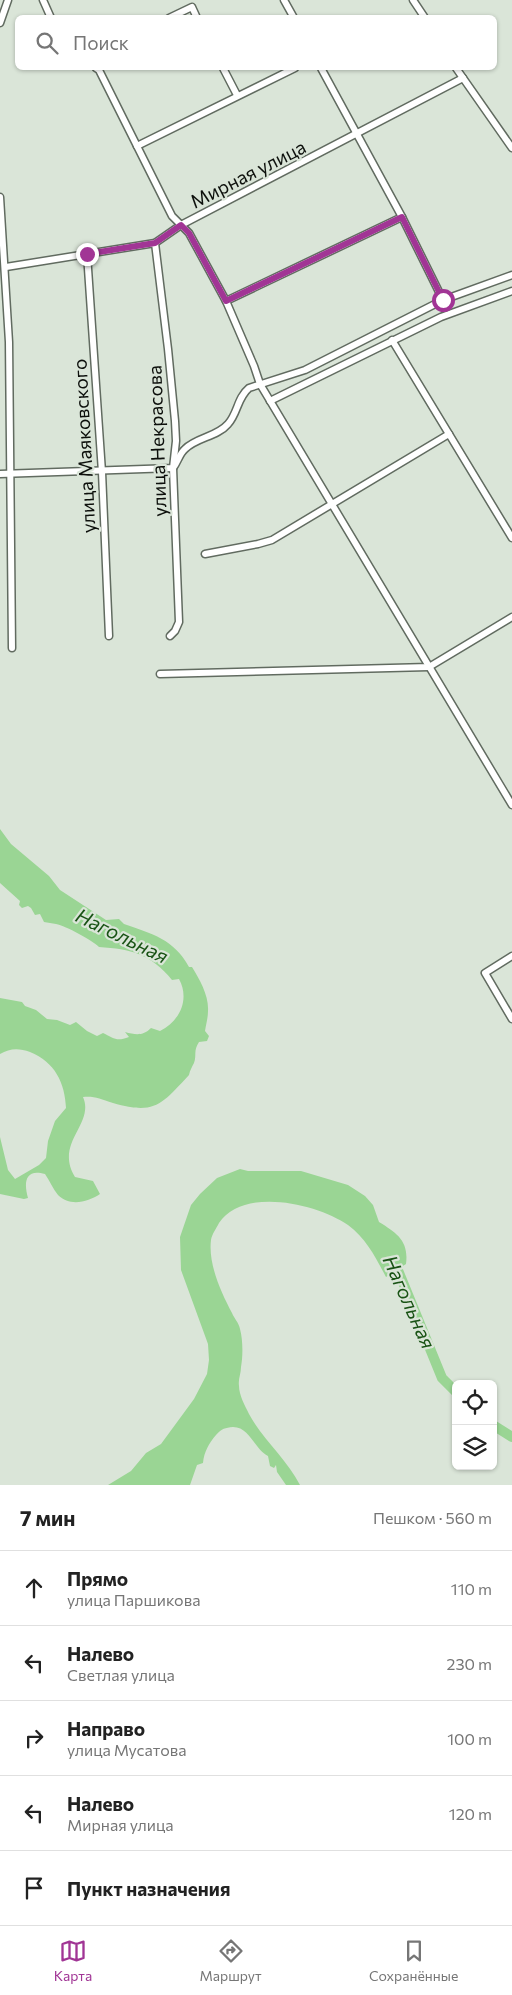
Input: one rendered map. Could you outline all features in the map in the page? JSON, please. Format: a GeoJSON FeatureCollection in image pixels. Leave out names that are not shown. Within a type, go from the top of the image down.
{"type":"FeatureCollection","features":[{"type":"Feature","properties":{"kind":"street"},"geometry":{"type":"LineString","coordinates":[[0,23],[8,0]]}},
{"type":"Feature","properties":{"kind":"street"},"geometry":{"type":"LineString","coordinates":[[43,0],[50,15]]}},
{"type":"Feature","properties":{"kind":"street"},"geometry":{"type":"LineString","coordinates":[[284,0],[292,15]]}},
{"type":"Feature","properties":{"kind":"street"},"geometry":{"type":"LineString","coordinates":[[413,0],[423,15]]}},
{"type":"Feature","properties":{"kind":"street"},"geometry":{"type":"LineString","coordinates":[[175,15],[192,7],[196,15]]}},
{"type":"Feature","properties":{"kind":"street"},"geometry":{"type":"LineString","coordinates":[[97,70],[172,216],[189,233],[226,301],[260,384],[512,805]]}},
{"type":"Feature","properties":{"kind":"street"},"geometry":{"type":"LineString","coordinates":[[224,70],[238,96]]}},
{"type":"Feature","properties":{"kind":"street"},"geometry":{"type":"LineString","coordinates":[[137,146],[291,70]]}},
{"type":"Feature","properties":{"kind":"street"},"geometry":{"type":"LineString","coordinates":[[322,70],[402,217],[443,300]]}},
{"type":"Feature","properties":{"kind":"street"},"geometry":{"type":"LineString","coordinates":[[457,70],[512,148]]}},
{"type":"Feature","properties":{"kind":"street","name":"Мирная улица"},"geometry":{"type":"LineString","coordinates":[[6,267],[155,243],[181,225],[463,78]]}},
{"type":"Feature","properties":{"kind":"street"},"geometry":{"type":"LineString","coordinates":[[0,198],[6,267],[9,342],[12,648]]}},
{"type":"Feature","properties":{"kind":"street"},"geometry":{"type":"LineString","coordinates":[[226,301],[402,217]]}},
{"type":"Feature","properties":{"kind":"street","name":"улица Некрасова"},"geometry":{"type":"LineString","coordinates":[[155,243],[168,349],[176,441],[173,468],[179,622],[175,631],[170,636]]}},
{"type":"Feature","properties":{"kind":"street","name":"улица Маяковского"},"geometry":{"type":"LineString","coordinates":[[87,254],[102,472],[109,636]]}},
{"type":"Feature","properties":{"kind":"street"},"geometry":{"type":"LineString","coordinates":[[0,474],[102,472],[173,468],[184,449],[228,425],[234,417],[243,394],[260,384],[305,370],[443,300],[512,275]]}},
{"type":"Feature","properties":{"kind":"street"},"geometry":{"type":"LineString","coordinates":[[270,401],[440,317],[512,291]]}},
{"type":"Feature","properties":{"kind":"street"},"geometry":{"type":"LineString","coordinates":[[392,340],[512,538]]}},
{"type":"Feature","properties":{"kind":"street"},"geometry":{"type":"LineString","coordinates":[[205,554],[272,540],[449,434]]}},
{"type":"Feature","properties":{"kind":"street"},"geometry":{"type":"LineString","coordinates":[[160,674],[429,666],[512,617]]}},
{"type":"Feature","properties":{"kind":"street"},"geometry":{"type":"LineString","coordinates":[[512,956],[485,973],[512,1020]]}},
{"type":"Feature","properties":{"kind":"water"},"geometry":{"type":"Polygon","coordinates":[[[0,829],[11,844],[49,876],[60,890],[106,920],[119,919],[124,924],[153,935],[169,944],[189,967],[192,967],[201,983],[207,1000],[208,1014],[205,1031],[209,1036],[207,1041],[199,1042],[189,1075],[164,1100],[156,1105],[139,1108],[94,1097],[83,1097],[84,1116],[71,1144],[69,1154],[70,1165],[75,1177],[93,1181],[100,1194],[85,1201],[73,1202],[63,1199],[56,1193],[45,1174],[38,1173],[33,1173],[27,1178],[28,1198],[24,1199],[0,1194],[0,1137],[8,1170],[15,1179],[39,1165],[46,1158],[48,1141],[55,1121],[66,1108],[61,1082],[46,1061],[39,1056],[22,1050],[15,1049],[0,1054],[0,998],[22,1002],[25,1006],[36,1010],[47,1019],[57,1020],[70,1025],[76,1022],[97,1036],[103,1033],[115,1039],[121,1039],[129,1037],[125,1032],[139,1034],[151,1028],[160,1031],[167,1027],[181,1009],[183,1002],[182,987],[179,979],[172,980],[156,964],[140,955],[121,949],[99,947],[66,927],[44,922],[40,914],[35,915],[28,906],[22,908],[19,905],[20,901],[0,883],[0,829]]]}},
{"type":"Feature","properties":{"kind":"water"},"geometry":{"type":"Polygon","coordinates":[[[240,1169],[248,1171],[301,1171],[348,1185],[365,1196],[373,1205],[379,1222],[400,1238],[406,1249],[406,1264],[386,1277],[370,1249],[354,1230],[335,1217],[301,1205],[263,1202],[245,1205],[230,1212],[219,1223],[212,1236],[211,1259],[216,1278],[241,1333],[240,1393],[255,1423],[289,1467],[300,1485],[286,1485],[277,1472],[276,1465],[274,1468],[270,1466],[268,1456],[259,1449],[248,1434],[239,1428],[233,1427],[222,1430],[213,1438],[206,1451],[203,1463],[197,1465],[190,1485],[108,1485],[131,1471],[146,1453],[161,1444],[194,1399],[207,1374],[209,1360],[208,1344],[181,1270],[180,1237],[191,1205],[200,1194],[217,1178],[240,1169]]]}},
{"type":"Feature","properties":{"kind":"waterway","name":"Нагольная"},"geometry":{"type":"LineString","coordinates":[[393,1258],[442,1378],[452,1388]]}},
{"type":"Feature","properties":{"kind":"waterway","name":"Нагольная"},"geometry":{"type":"LineString","coordinates":[[497,1428],[512,1437]]}},
{"type":"Feature","properties":{"kind":"route"},"geometry":{"type":"LineString","coordinates":[[87,254],[155,243],[181,225],[189,233],[226,301],[402,217],[443,300]]}}]}
